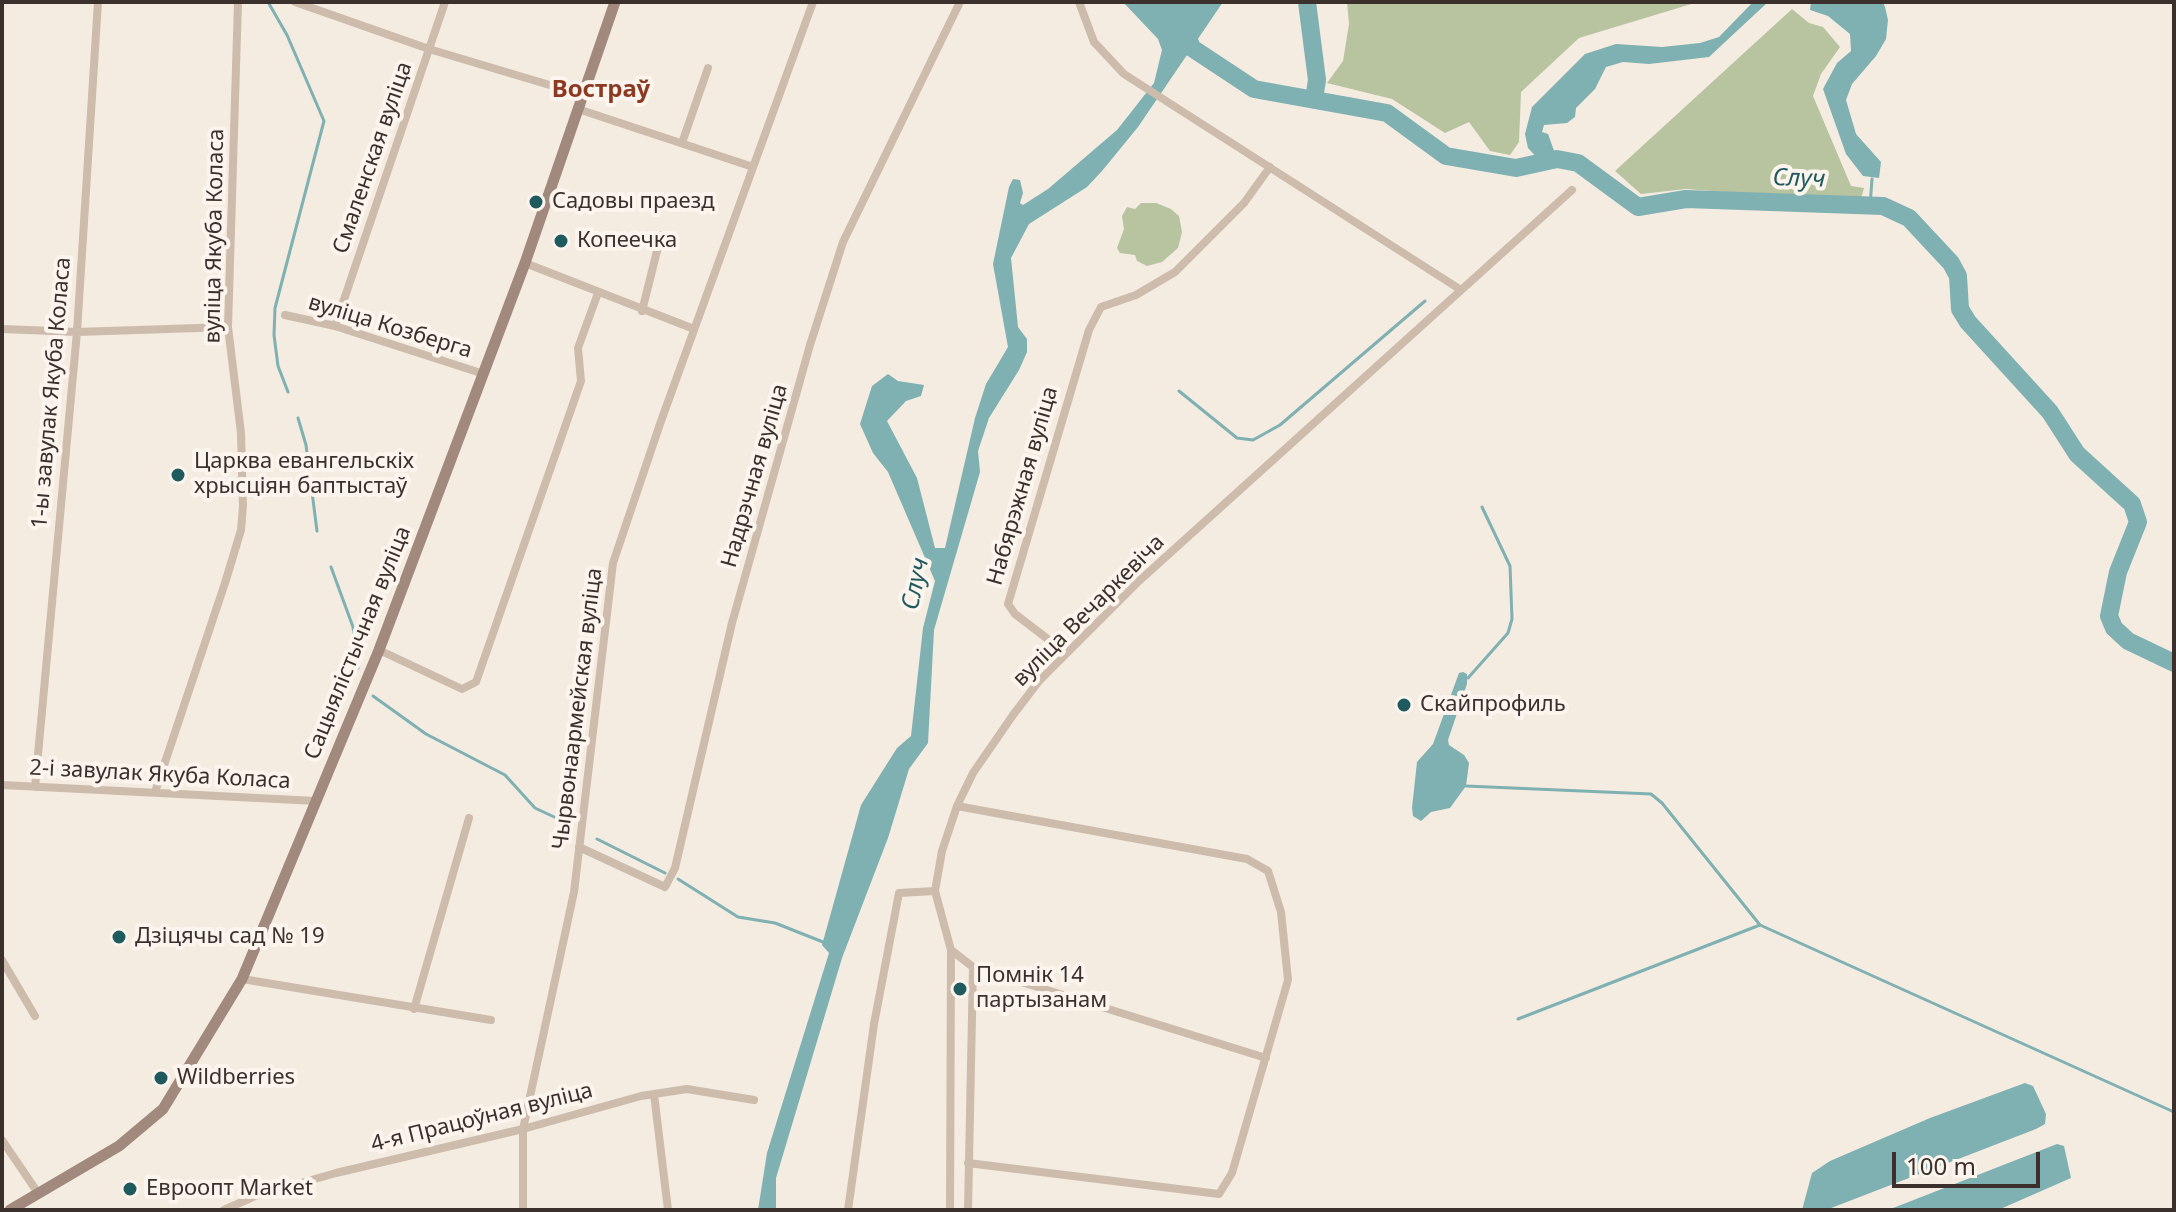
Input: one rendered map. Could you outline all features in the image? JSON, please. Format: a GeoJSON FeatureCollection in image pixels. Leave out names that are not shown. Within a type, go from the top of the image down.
{"type":"FeatureCollection","features":[{"type":"Feature","properties":{"kind":"main road","name":"Сацыялістычная вуліца"},"geometry":{"type":"LineString","coordinates":[[10,1210],[119,1146],[163,1109],[242,979],[379,650],[525,263],[615,2]]}},
{"type":"Feature","properties":{"kind":"street","name":"1-ы завулак Якуба Коласа"},"geometry":{"type":"LineString","coordinates":[[35,787],[77,332],[98,2]]}},
{"type":"Feature","properties":{"kind":"street","name":"вуліца Якуба Коласа"},"geometry":{"type":"LineString","coordinates":[[155,792],[241,530],[242,449],[228,327],[238,2]]}},
{"type":"Feature","properties":{"kind":"street"},"geometry":{"type":"LineString","coordinates":[[295,2],[429,49],[583,95]]}},
{"type":"Feature","properties":{"kind":"street","name":"Смаленская вуліца"},"geometry":{"type":"LineString","coordinates":[[335,326],[445,2]]}},
{"type":"Feature","properties":{"kind":"street","name":"Чырвонаармейская вуліца"},"geometry":{"type":"LineString","coordinates":[[523,1210],[523,1129],[574,892],[613,563],[813,2]]}},
{"type":"Feature","properties":{"kind":"street","name":"Надрэчная вуліца"},"geometry":{"type":"LineString","coordinates":[[579,847],[665,887],[675,868],[732,623],[838,257],[960,2]]}},
{"type":"Feature","properties":{"kind":"street"},"geometry":{"type":"LineString","coordinates":[[1079,2],[1094,42],[1117,67],[1142,87],[1461,290],[1572,190]]}},
{"type":"Feature","properties":{"kind":"street"},"geometry":{"type":"LineString","coordinates":[[682,143],[708,68]]}},
{"type":"Feature","properties":{"kind":"street"},"geometry":{"type":"LineString","coordinates":[[578,109],[753,167]]}},
{"type":"Feature","properties":{"kind":"street","name":"Набярэжная вуліца"},"geometry":{"type":"LineString","coordinates":[[1066,653],[1015,614],[1008,604],[1077,367],[1101,307],[1136,295],[1175,272],[1244,203],[1270,167]]}},
{"type":"Feature","properties":{"kind":"street"},"geometry":{"type":"LineString","coordinates":[[642,311],[661,235]]}},
{"type":"Feature","properties":{"kind":"street"},"geometry":{"type":"LineString","coordinates":[[525,263],[694,329]]}},
{"type":"Feature","properties":{"kind":"street","name":"вуліца Вечаркевіча"},"geometry":{"type":"LineString","coordinates":[[935,891],[942,851],[957,806],[973,773],[1013,715],[1066,653],[1271,460],[1461,290]]}},
{"type":"Feature","properties":{"kind":"street"},"geometry":{"type":"LineString","coordinates":[[379,650],[462,689],[476,682],[581,381],[578,348],[598,293]]}},
{"type":"Feature","properties":{"kind":"street","name":"вуліца Козберга"},"geometry":{"type":"LineString","coordinates":[[285,315],[335,326],[484,374]]}},
{"type":"Feature","properties":{"kind":"street"},"geometry":{"type":"LineString","coordinates":[[2,329],[77,332],[228,327]]}},
{"type":"Feature","properties":{"kind":"street","name":"2-і завулак Якуба Коласа"},"geometry":{"type":"LineString","coordinates":[[2,785],[316,801]]}},
{"type":"Feature","properties":{"kind":"street"},"geometry":{"type":"LineString","coordinates":[[957,806],[1247,859],[1268,871],[1281,912],[1288,980],[1232,1173],[1219,1194],[968,1163]]}},
{"type":"Feature","properties":{"kind":"street"},"geometry":{"type":"LineString","coordinates":[[414,1009],[469,818]]}},
{"type":"Feature","properties":{"kind":"street"},"geometry":{"type":"LineString","coordinates":[[848,1210],[874,1024],[899,893],[935,891],[951,950],[950,1210]]}},
{"type":"Feature","properties":{"kind":"street"},"geometry":{"type":"LineString","coordinates":[[951,950],[973,967],[1266,1058]]}},
{"type":"Feature","properties":{"kind":"street"},"geometry":{"type":"LineString","coordinates":[[2,960],[35,1016]]}},
{"type":"Feature","properties":{"kind":"street"},"geometry":{"type":"LineString","coordinates":[[968,1210],[973,967]]}},
{"type":"Feature","properties":{"kind":"street"},"geometry":{"type":"LineString","coordinates":[[242,979],[491,1020]]}},
{"type":"Feature","properties":{"kind":"street","name":"4-я Працоўная вуліца"},"geometry":{"type":"LineString","coordinates":[[224,1210],[255,1196],[336,1173],[654,1094],[708,1090],[754,1100]]}},
{"type":"Feature","properties":{"kind":"street"},"geometry":{"type":"LineString","coordinates":[[654,1094],[668,1210]]}},
{"type":"Feature","properties":{"kind":"street"},"geometry":{"type":"LineString","coordinates":[[2,1140],[38,1193]]}},
{"type":"Feature","properties":{"kind":"green space"},"geometry":{"type":"Polygon","coordinates":[[[1347,2],[1698,2],[1579,38],[1521,92],[1519,142],[1510,155],[1490,151],[1469,122],[1445,133],[1392,99],[1327,83],[1343,61],[1349,24],[1347,2]]]}},
{"type":"Feature","properties":{"kind":"green space"},"geometry":{"type":"Polygon","coordinates":[[[1792,9],[1809,23],[1823,27],[1840,47],[1821,74],[1813,96],[1851,186],[1864,188],[1860,202],[1686,189],[1641,194],[1615,171],[1792,9]]]}},
{"type":"Feature","properties":{"kind":"green space"},"geometry":{"type":"Polygon","coordinates":[[[1141,203],[1156,203],[1171,209],[1179,216],[1182,232],[1178,248],[1162,262],[1147,266],[1137,261],[1135,255],[1120,253],[1117,248],[1124,229],[1122,216],[1127,207],[1135,209],[1141,203]]]}},
{"type":"Feature","properties":{"kind":"water","name":"Случ"},"geometry":{"type":"Polygon","coordinates":[[[1123,2],[1223,2],[1138,127],[1102,171],[1087,187],[1029,224],[1011,258],[1018,327],[1027,339],[1027,352],[989,418],[978,451],[980,472],[934,630],[928,743],[909,769],[888,838],[842,958],[776,1178],[776,1210],[758,1210],[767,1153],[829,953],[822,945],[861,805],[897,748],[911,736],[923,628],[935,581],[888,472],[873,453],[860,424],[872,386],[888,374],[898,381],[924,385],[921,396],[906,401],[887,421],[917,478],[935,548],[945,548],[975,418],[986,384],[1008,347],[993,264],[1009,187],[1013,179],[1020,180],[1023,193],[1020,203],[1023,205],[1048,189],[1117,130],[1154,83],[1162,50],[1158,39],[1123,2]]]}},
{"type":"Feature","properties":{"kind":"water"},"geometry":{"type":"Polygon","coordinates":[[[1753,2],[1768,2],[1709,57],[1649,64],[1623,62],[1606,67],[1595,89],[1576,108],[1575,117],[1567,123],[1544,125],[1542,132],[1548,134],[1557,159],[1541,162],[1528,148],[1525,134],[1532,107],[1585,54],[1616,44],[1662,47],[1700,43],[1719,37],[1753,2]]]}},
{"type":"Feature","properties":{"kind":"water"},"geometry":{"type":"Polygon","coordinates":[[[1811,2],[1883,2],[1885,7],[1888,20],[1886,39],[1852,84],[1846,100],[1856,134],[1881,162],[1879,178],[1863,176],[1846,154],[1823,89],[1837,63],[1851,51],[1850,34],[1828,16],[1810,10],[1811,2]]]}},
{"type":"Feature","properties":{"kind":"water"},"geometry":{"type":"Polygon","coordinates":[[[1459,673],[1467,674],[1467,684],[1448,740],[1449,745],[1464,755],[1469,763],[1466,786],[1450,808],[1431,812],[1421,821],[1413,816],[1412,808],[1417,762],[1433,744],[1459,673]]]}},
{"type":"Feature","properties":{"kind":"water"},"geometry":{"type":"Polygon","coordinates":[[[2025,1083],[2033,1086],[2046,1114],[2045,1124],[1826,1210],[1802,1210],[1812,1173],[1830,1161],[1930,1118],[2025,1083]]]}},
{"type":"Feature","properties":{"kind":"water"},"geometry":{"type":"Polygon","coordinates":[[[2057,1144],[2064,1146],[2071,1178],[1998,1210],[1888,1210],[2057,1144]]]}},
{"type":"Feature","properties":{"kind":"waterway"},"geometry":{"type":"LineString","coordinates":[[268,2],[287,35],[324,121],[275,308],[278,366],[288,392]]}},
{"type":"Feature","properties":{"kind":"waterway"},"geometry":{"type":"LineString","coordinates":[[1307,2],[1317,80],[1314,99]]}},
{"type":"Feature","properties":{"kind":"waterway","name":"Случ"},"geometry":{"type":"LineString","coordinates":[[1183,26],[1192,48],[1254,89],[1387,113],[1446,156],[1516,168],[1557,159],[1578,163],[1638,207],[1686,199],[1883,206],[1909,218],[1951,263],[1958,276],[1960,309],[1968,322],[2050,412],[2077,454],[2132,504],[2138,522],[2118,572],[2109,616],[2114,628],[2128,641],[2174,663]]}},
{"type":"Feature","properties":{"kind":"waterway"},"geometry":{"type":"LineString","coordinates":[[1870,206],[1872,179]]}},
{"type":"Feature","properties":{"kind":"waterway"},"geometry":{"type":"LineString","coordinates":[[1179,391],[1237,438],[1253,440],[1280,425],[1425,301]]}},
{"type":"Feature","properties":{"kind":"waterway"},"geometry":{"type":"LineString","coordinates":[[298,418],[306,445],[317,531]]}},
{"type":"Feature","properties":{"kind":"waterway"},"geometry":{"type":"LineString","coordinates":[[1468,678],[1508,633],[1512,619],[1510,566],[1482,507]]}},
{"type":"Feature","properties":{"kind":"waterway"},"geometry":{"type":"LineString","coordinates":[[331,567],[353,627],[358,668]]}},
{"type":"Feature","properties":{"kind":"waterway"},"geometry":{"type":"LineString","coordinates":[[373,696],[426,734],[505,775],[535,808],[567,823]]}},
{"type":"Feature","properties":{"kind":"waterway"},"geometry":{"type":"LineString","coordinates":[[1466,786],[1651,794],[1662,803],[1760,925],[2174,1112]]}},
{"type":"Feature","properties":{"kind":"waterway"},"geometry":{"type":"LineString","coordinates":[[597,839],[665,873]]}},
{"type":"Feature","properties":{"kind":"waterway"},"geometry":{"type":"LineString","coordinates":[[678,879],[738,917],[775,923],[823,942]]}},
{"type":"Feature","properties":{"kind":"waterway"},"geometry":{"type":"LineString","coordinates":[[1518,1019],[1760,925]]}},
{"type":"Feature","properties":{"kind":"place","name":"Садовы праезд"},"geometry":{"type":"Point","coordinates":[536,202]}},
{"type":"Feature","properties":{"kind":"place","name":"Копеечка"},"geometry":{"type":"Point","coordinates":[561,241]}},
{"type":"Feature","properties":{"kind":"place","name":"Царква евангельскіх хрысціян баптыстаў"},"geometry":{"type":"Point","coordinates":[178,475]}},
{"type":"Feature","properties":{"kind":"place","name":"Скайпрофиль"},"geometry":{"type":"Point","coordinates":[1404,705]}},
{"type":"Feature","properties":{"kind":"place","name":"Дзіцячы сад № 19"},"geometry":{"type":"Point","coordinates":[119,937]}},
{"type":"Feature","properties":{"kind":"place","name":"Помнік 14 партызанам"},"geometry":{"type":"Point","coordinates":[960,989]}},
{"type":"Feature","properties":{"kind":"place","name":"Wildberries"},"geometry":{"type":"Point","coordinates":[161,1078]}},
{"type":"Feature","properties":{"kind":"place","name":"Евроопт Market"},"geometry":{"type":"Point","coordinates":[130,1189]}},
{"type":"Feature","properties":{"kind":"district","name":"Востраў"},"geometry":{"type":"Point","coordinates":[601,90]}}]}
